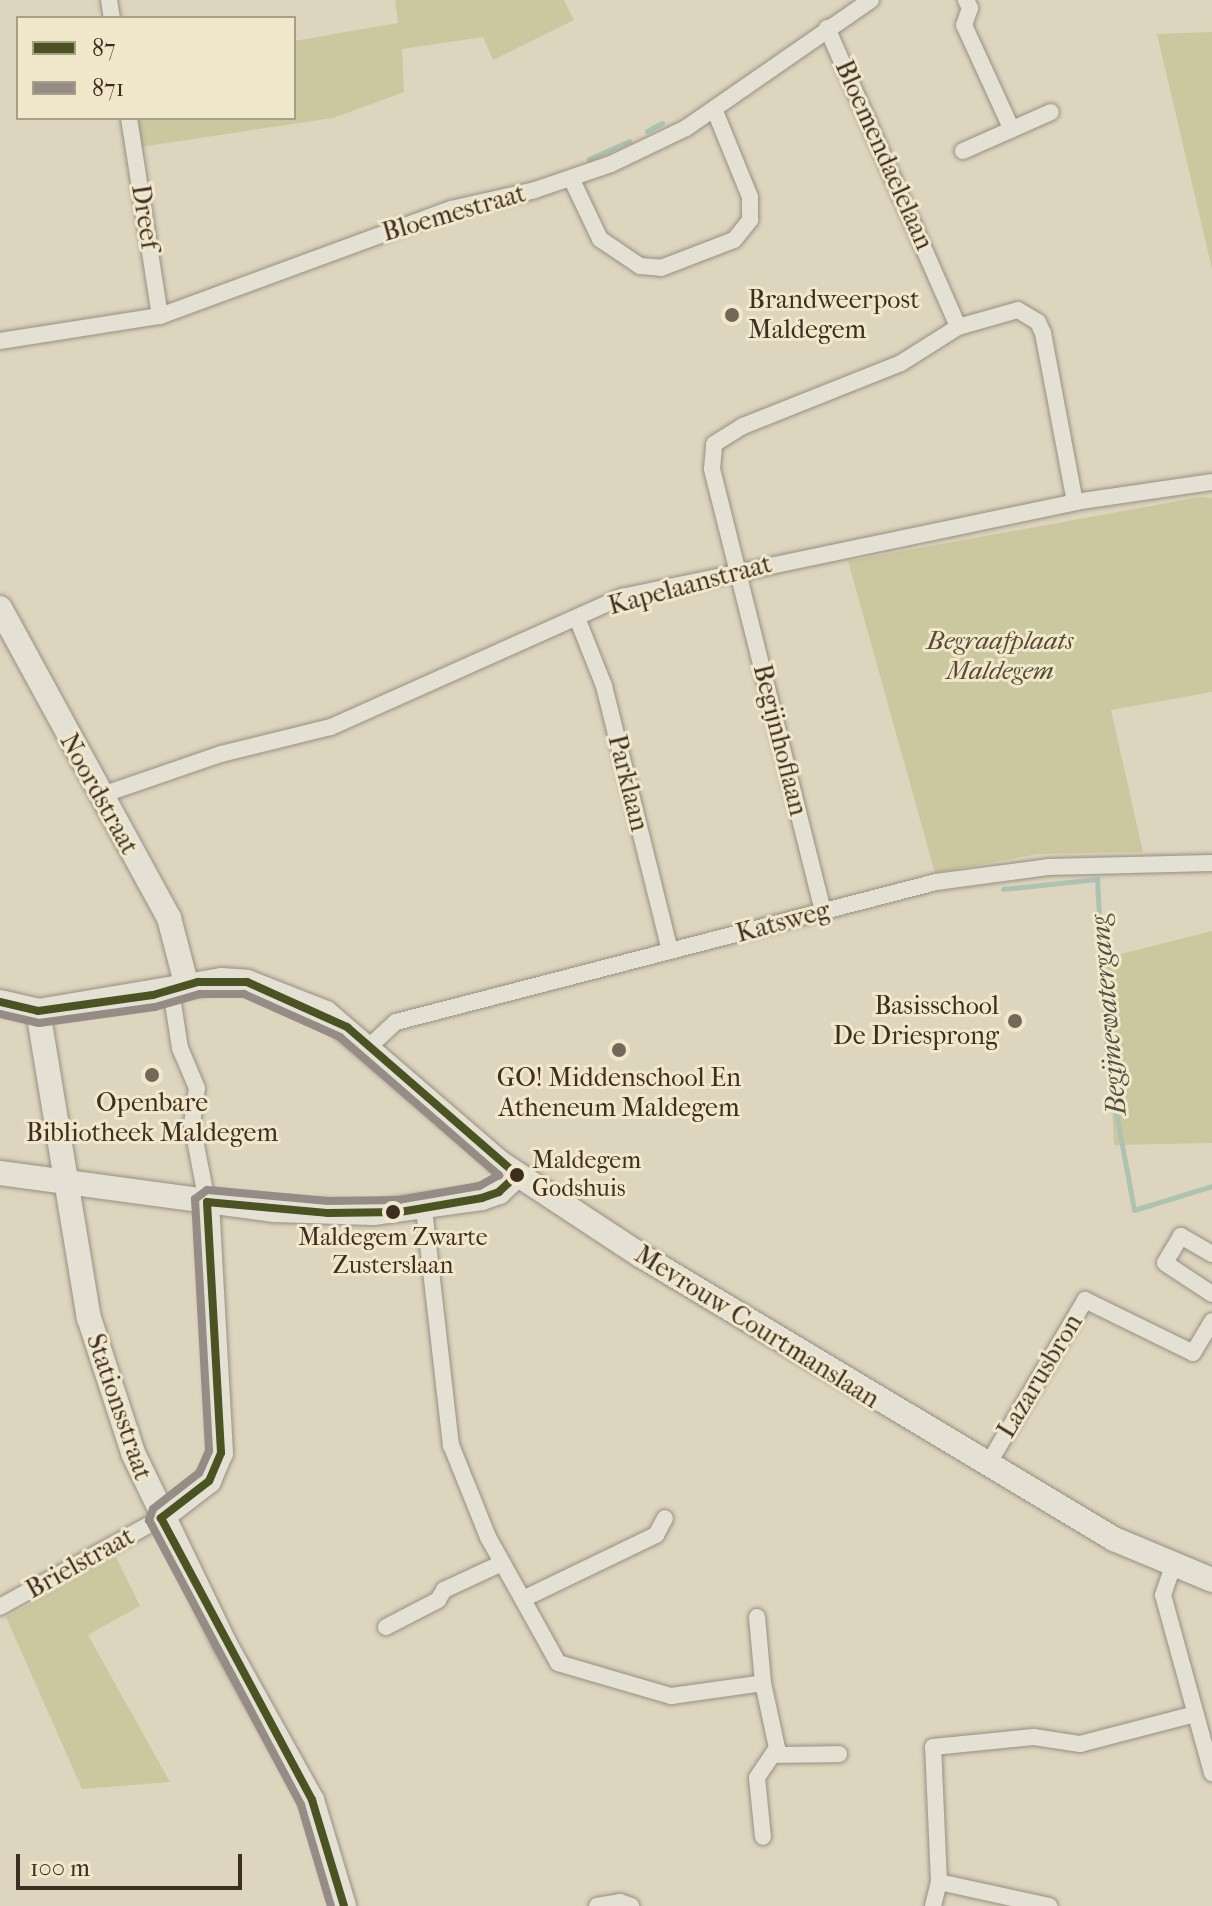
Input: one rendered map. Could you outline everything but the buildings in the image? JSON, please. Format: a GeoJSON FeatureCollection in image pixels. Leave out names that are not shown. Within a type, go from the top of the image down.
{"type":"FeatureCollection","features":[{"type":"Feature","properties":{"kind":"street","name":"Bloemestraat"},"geometry":{"type":"LineString","coordinates":[[0,341],[160,316],[423,218],[571,178],[686,128],[871,0]]}},
{"type":"Feature","properties":{"kind":"street"},"geometry":{"type":"LineString","coordinates":[[966,0],[970,8],[964,25],[1012,130]]}},
{"type":"Feature","properties":{"kind":"street","name":"Bloemendaelelaan"},"geometry":{"type":"LineString","coordinates":[[827,28],[958,327]]}},
{"type":"Feature","properties":{"kind":"street"},"geometry":{"type":"LineString","coordinates":[[571,178],[600,239],[640,266],[661,268],[734,240],[750,220],[750,197],[714,109]]}},
{"type":"Feature","properties":{"kind":"street"},"geometry":{"type":"LineString","coordinates":[[963,151],[1051,112]]}},
{"type":"Feature","properties":{"kind":"street","name":"Dreef"},"geometry":{"type":"LineString","coordinates":[[129,120],[160,316]]}},
{"type":"Feature","properties":{"kind":"street"},"geometry":{"type":"LineString","coordinates":[[737,569],[712,469],[714,444],[743,426],[901,363],[958,327],[1004,310],[1018,310],[1038,322],[1075,502]]}},
{"type":"Feature","properties":{"kind":"street","name":"Kapelaanstraat"},"geometry":{"type":"LineString","coordinates":[[99,796],[221,754],[331,727],[622,597],[737,569],[1075,502],[1181,483],[1212,482]]}},
{"type":"Feature","properties":{"kind":"street","name":"Begijnhoflaan"},"geometry":{"type":"LineString","coordinates":[[737,569],[823,911]]}},
{"type":"Feature","properties":{"kind":"street","name":"Noordstraat"},"geometry":{"type":"LineString","coordinates":[[0,608],[99,796],[169,918],[178,987]]}},
{"type":"Feature","properties":{"kind":"street","name":"Parklaan"},"geometry":{"type":"LineString","coordinates":[[577,618],[604,686],[670,951]]}},
{"type":"Feature","properties":{"kind":"street","name":"Katsweg"},"geometry":{"type":"LineString","coordinates":[[370,1046],[396,1022],[986,872],[1212,863]]}},
{"type":"Feature","properties":{"kind":"street","name":"Mevrouw Courtmanslaan"},"geometry":{"type":"LineString","coordinates":[[38,1011],[178,987],[247,982],[326,1013],[370,1046],[517,1175],[987,1466],[1114,1539],[1212,1580]]}},
{"type":"Feature","properties":{"kind":"street"},"geometry":{"type":"LineString","coordinates":[[161,1518],[209,1481],[221,1453],[207,1202],[192,1124],[197,1088],[180,1048],[178,987]]}},
{"type":"Feature","properties":{"kind":"street"},"geometry":{"type":"LineString","coordinates":[[0,1002],[38,1011]]}},
{"type":"Feature","properties":{"kind":"street","name":"Stationsstraat"},"geometry":{"type":"LineString","coordinates":[[38,1011],[89,1318],[133,1453],[161,1518],[312,1800],[344,1906]]}},
{"type":"Feature","properties":{"kind":"street"},"geometry":{"type":"LineString","coordinates":[[0,1173],[207,1202],[328,1213],[424,1209],[499,1192],[517,1175]]}},
{"type":"Feature","properties":{"kind":"street"},"geometry":{"type":"LineString","coordinates":[[424,1209],[451,1445],[462,1483],[558,1663],[671,1696],[763,1683]]}},
{"type":"Feature","properties":{"kind":"street"},"geometry":{"type":"LineString","coordinates":[[1212,1254],[1181,1236],[1165,1263],[1212,1294]]}},
{"type":"Feature","properties":{"kind":"street","name":"Lazarusbron"},"geometry":{"type":"LineString","coordinates":[[987,1466],[1085,1300],[1193,1353],[1212,1321]]}},
{"type":"Feature","properties":{"kind":"street","name":"Brielstraat"},"geometry":{"type":"LineString","coordinates":[[0,1607],[161,1518]]}},
{"type":"Feature","properties":{"kind":"street"},"geometry":{"type":"LineString","coordinates":[[523,1599],[656,1535],[665,1518]]}},
{"type":"Feature","properties":{"kind":"street"},"geometry":{"type":"LineString","coordinates":[[386,1627],[438,1600],[444,1590],[502,1563]]}},
{"type":"Feature","properties":{"kind":"street"},"geometry":{"type":"LineString","coordinates":[[1173,1566],[1163,1595],[1212,1773]]}},
{"type":"Feature","properties":{"kind":"street"},"geometry":{"type":"LineString","coordinates":[[757,1617],[763,1683],[776,1755]]}},
{"type":"Feature","properties":{"kind":"street"},"geometry":{"type":"LineString","coordinates":[[933,1906],[939,1882],[933,1747],[1034,1737],[1080,1744],[1195,1714]]}},
{"type":"Feature","properties":{"kind":"street"},"geometry":{"type":"LineString","coordinates":[[763,1837],[757,1778],[776,1755],[839,1754]]}},
{"type":"Feature","properties":{"kind":"street"},"geometry":{"type":"LineString","coordinates":[[939,1882],[1049,1906]]}},
{"type":"Feature","properties":{"kind":"street"},"geometry":{"type":"LineString","coordinates":[[597,1906],[620,1902],[631,1906]]}},
{"type":"Feature","properties":{"kind":"green space"},"geometry":{"type":"Polygon","coordinates":[[[395,0],[564,0],[574,20],[493,60],[483,37],[402,49],[404,92],[333,118],[140,147],[136,120],[296,120],[296,41],[398,23],[395,0]]]}},
{"type":"Feature","properties":{"kind":"green space"},"geometry":{"type":"Polygon","coordinates":[[[1212,32],[1212,269],[1157,34],[1212,32]]]}},
{"type":"Feature","properties":{"kind":"green space","name":"Begraafplaats Maldegem"},"geometry":{"type":"Polygon","coordinates":[[[1200,497],[1212,498],[1212,692],[1111,710],[1143,852],[1038,854],[935,873],[848,561],[1200,497]]]}},
{"type":"Feature","properties":{"kind":"green space"},"geometry":{"type":"Polygon","coordinates":[[[1212,931],[1212,1143],[1114,1145],[1105,958],[1212,931]]]}},
{"type":"Feature","properties":{"kind":"green space"},"geometry":{"type":"Polygon","coordinates":[[[116,1557],[140,1606],[88,1635],[170,1782],[82,1789],[6,1617],[116,1557]]]}},
{"type":"Feature","properties":{"kind":"waterway","name":"Begijnewatergang"},"geometry":{"type":"LineString","coordinates":[[647,131],[662,123]]}},
{"type":"Feature","properties":{"kind":"waterway","name":"Begijnewatergang"},"geometry":{"type":"LineString","coordinates":[[589,159],[629,141]]}},
{"type":"Feature","properties":{"kind":"waterway","name":"Begijnewatergang"},"geometry":{"type":"LineString","coordinates":[[1003,889],[1097,879],[1107,1064],[1134,1210],[1212,1186]]}},
{"type":"Feature","properties":{"kind":"transit line","name":"87"},"geometry":{"type":"LineString","coordinates":[[0,1002],[38,1011],[153,995],[198,982],[247,982],[347,1027],[517,1175],[499,1192],[482,1198],[400,1212],[328,1213],[207,1202],[221,1453],[209,1481],[161,1518],[312,1800],[344,1906]]}},
{"type":"Feature","properties":{"kind":"transit line","name":"871"},"geometry":{"type":"LineString","coordinates":[[0,1014],[39,1023],[155,1007],[200,994],[244,994],[340,1037],[499,1175],[479,1186],[399,1200],[328,1201],[207,1190],[195,1199],[209,1451],[199,1473],[153,1509],[149,1520],[301,1805],[331,1906]]}},
{"type":"Feature","properties":{"kind":"place","name":"Brandweerpost Maldegem"},"geometry":{"type":"Point","coordinates":[732,315]}},
{"type":"Feature","properties":{"kind":"place","name":"Basisschool De Driesprong"},"geometry":{"type":"Point","coordinates":[1015,1021]}},
{"type":"Feature","properties":{"kind":"place","name":"GO! Middenschool En Atheneum Maldegem"},"geometry":{"type":"Point","coordinates":[619,1050]}},
{"type":"Feature","properties":{"kind":"place","name":"Openbare Bibliotheek Maldegem"},"geometry":{"type":"Point","coordinates":[152,1075]}},
{"type":"Feature","properties":{"kind":"place","name":"Maldegem Godshuis"},"geometry":{"type":"Point","coordinates":[517,1175]}},
{"type":"Feature","properties":{"kind":"place","name":"Maldegem Zwarte Zusterslaan"},"geometry":{"type":"Point","coordinates":[393,1212]}}]}
